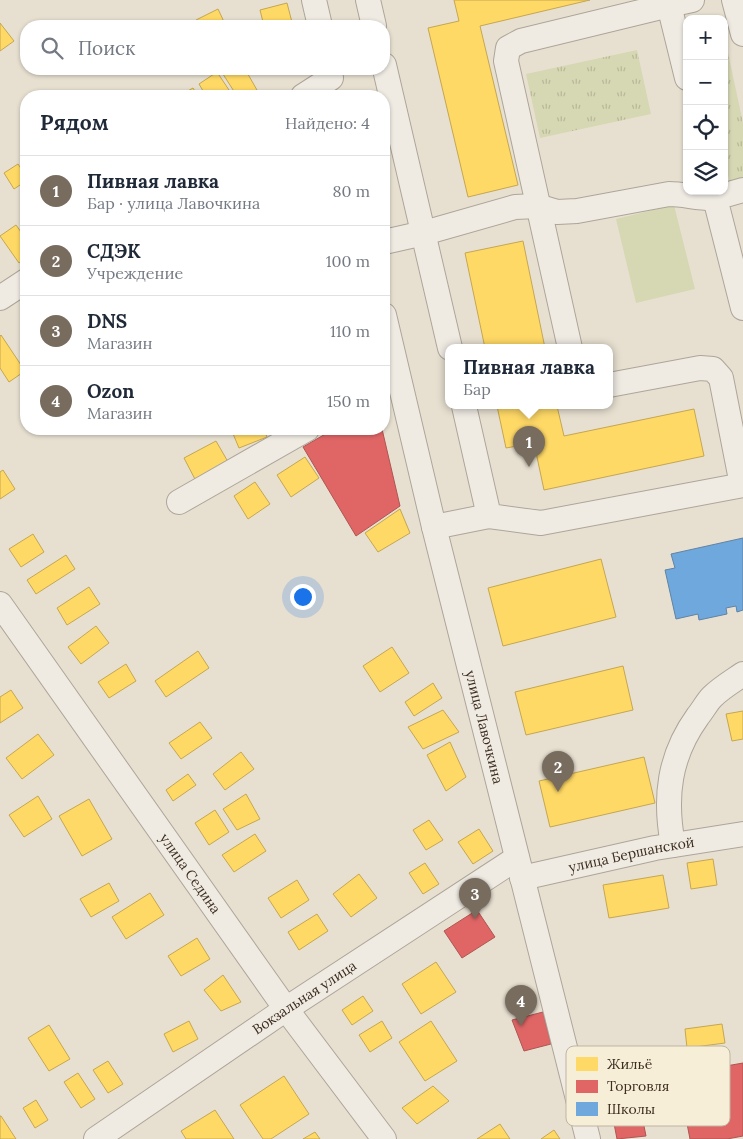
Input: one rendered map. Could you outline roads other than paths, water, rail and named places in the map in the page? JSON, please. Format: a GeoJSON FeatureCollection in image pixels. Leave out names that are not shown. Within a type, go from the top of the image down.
{"type":"FeatureCollection","features":[{"type":"Feature","properties":{"kind":"street"},"geometry":{"type":"LineString","coordinates":[[314,0],[319,20]]}},
{"type":"Feature","properties":{"kind":"street"},"geometry":{"type":"LineString","coordinates":[[368,0],[373,20]]}},
{"type":"Feature","properties":{"kind":"street"},"geometry":{"type":"LineString","coordinates":[[734,0],[743,34]]}},
{"type":"Feature","properties":{"kind":"street"},"geometry":{"type":"LineString","coordinates":[[569,344],[506,61],[508,48],[521,41],[677,2],[685,60]]}},
{"type":"Feature","properties":{"kind":"street"},"geometry":{"type":"LineString","coordinates":[[386,75],[390,90]]}},
{"type":"Feature","properties":{"kind":"street"},"geometry":{"type":"LineString","coordinates":[[314,90],[331,81]]}},
{"type":"Feature","properties":{"kind":"street"},"geometry":{"type":"LineString","coordinates":[[390,91],[449,344]]}},
{"type":"Feature","properties":{"kind":"street"},"geometry":{"type":"LineString","coordinates":[[728,193],[743,190]]}},
{"type":"Feature","properties":{"kind":"street"},"geometry":{"type":"LineString","coordinates":[[390,241],[515,207],[537,206],[557,212],[577,211],[669,194],[683,195]]}},
{"type":"Feature","properties":{"kind":"street"},"geometry":{"type":"LineString","coordinates":[[684,195],[701,199],[714,195],[743,308]]}},
{"type":"Feature","properties":{"kind":"street"},"geometry":{"type":"LineString","coordinates":[[0,298],[20,285]]}},
{"type":"Feature","properties":{"kind":"street"},"geometry":{"type":"LineString","coordinates":[[434,527],[489,516],[540,523],[743,485],[721,378],[713,369],[700,368],[613,384]]}},
{"type":"Feature","properties":{"kind":"street","name":"улица Лавочкина"},"geometry":{"type":"LineString","coordinates":[[391,381],[434,527],[566,1051]]}},
{"type":"Feature","properties":{"kind":"street"},"geometry":{"type":"LineString","coordinates":[[465,409],[489,516]]}},
{"type":"Feature","properties":{"kind":"street"},"geometry":{"type":"LineString","coordinates":[[179,502],[296,435]]}},
{"type":"Feature","properties":{"kind":"street","name":"улица Седина"},"geometry":{"type":"LineString","coordinates":[[0,604],[286,1009],[384,1139]]}},
{"type":"Feature","properties":{"kind":"street"},"geometry":{"type":"LineString","coordinates":[[673,845],[669,822],[668,796],[671,772],[688,730],[712,697],[743,674]]}},
{"type":"Feature","properties":{"kind":"street","name":"улица Бершанской"},"geometry":{"type":"LineString","coordinates":[[520,868],[743,834]]}},
{"type":"Feature","properties":{"kind":"street","name":"Вокзальная улица"},"geometry":{"type":"LineString","coordinates":[[96,1139],[286,1009],[520,868]]}},
{"type":"Feature","properties":{"kind":"street","name":"улица Лавочкина"},"geometry":{"type":"LineString","coordinates":[[585,1126],[588,1139]]}},
{"type":"Feature","properties":{"kind":"place","name":"Пивная лавка"},"geometry":{"type":"Point","coordinates":[529,467]}},
{"type":"Feature","properties":{"kind":"place","name":"СДЭК"},"geometry":{"type":"Point","coordinates":[558,792]}},
{"type":"Feature","properties":{"kind":"place","name":"DNS"},"geometry":{"type":"Point","coordinates":[475,919]}},
{"type":"Feature","properties":{"kind":"place","name":"Ozon"},"geometry":{"type":"Point","coordinates":[521,1026]}}]}
